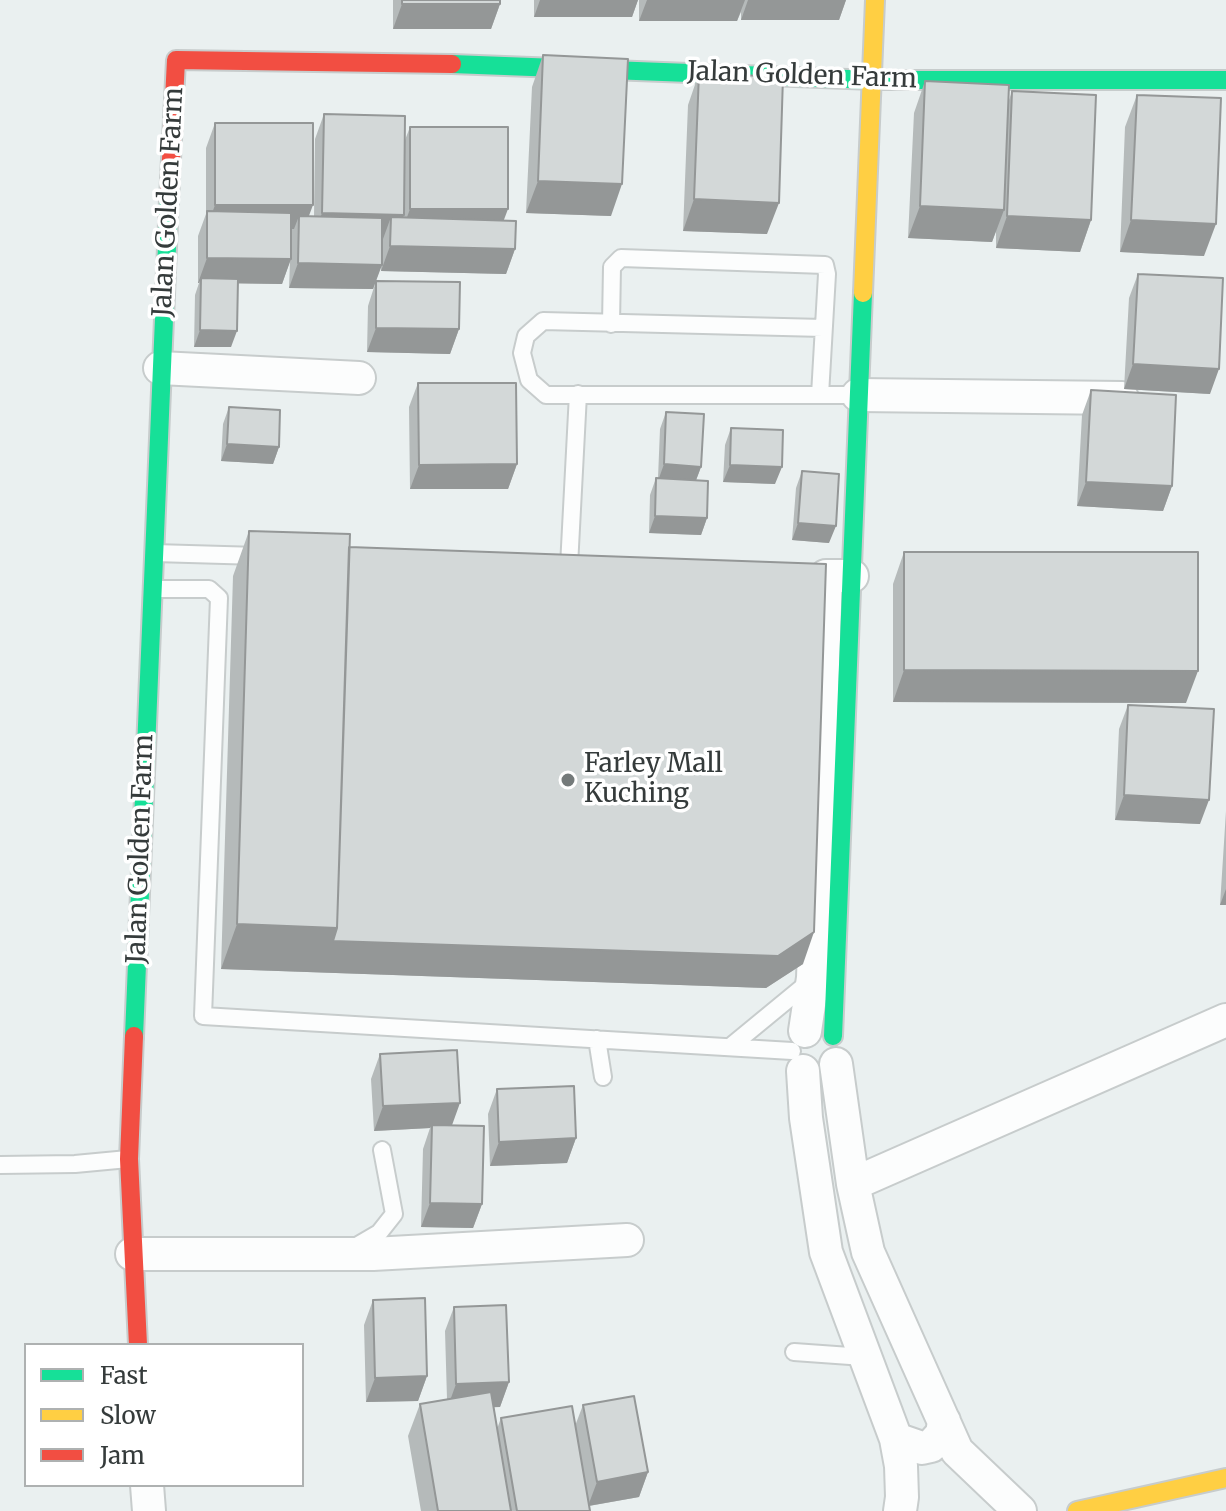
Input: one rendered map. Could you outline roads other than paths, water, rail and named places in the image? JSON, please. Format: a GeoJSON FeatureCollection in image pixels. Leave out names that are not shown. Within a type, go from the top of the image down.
{"type":"FeatureCollection","features":[{"type":"Feature","properties":{"kind":"main road"},"geometry":{"type":"LineString","coordinates":[[814,1050],[830,576],[858,395],[844,267],[874,80],[875,0]]}},
{"type":"Feature","properties":{"kind":"main road","name":"Jalan Golden Farm"},"geometry":{"type":"LineString","coordinates":[[138,1343],[129,1159],[160,368],[176,60],[374,61],[874,80],[1226,80]]}},
{"type":"Feature","properties":{"kind":"main road"},"geometry":{"type":"LineString","coordinates":[[1077,1511],[1226,1478]]}},
{"type":"Feature","properties":{"kind":"street"},"geometry":{"type":"LineString","coordinates":[[160,368],[359,378]]}},
{"type":"Feature","properties":{"kind":"street"},"geometry":{"type":"LineString","coordinates":[[858,395],[1122,398]]}},
{"type":"Feature","properties":{"kind":"street"},"geometry":{"type":"LineString","coordinates":[[830,576],[813,978],[814,1050],[806,1118],[826,1252],[896,1439],[901,1466],[900,1511]]}},
{"type":"Feature","properties":{"kind":"street"},"geometry":{"type":"LineString","coordinates":[[853,1184],[1226,1020]]}},
{"type":"Feature","properties":{"kind":"street"},"geometry":{"type":"LineString","coordinates":[[814,1050],[853,1184],[868,1252],[957,1451],[1020,1511]]}},
{"type":"Feature","properties":{"kind":"street"},"geometry":{"type":"LineString","coordinates":[[132,1254],[330,1254],[627,1240]]}},
{"type":"Feature","properties":{"kind":"street"},"geometry":{"type":"LineString","coordinates":[[896,1439],[922,1448],[931,1446],[942,1434],[944,1421]]}},
{"type":"Feature","properties":{"kind":"street"},"geometry":{"type":"LineString","coordinates":[[147,1487],[149,1511]]}},
{"type":"Feature","properties":{"kind":"lane"},"geometry":{"type":"LineString","coordinates":[[611,324],[612,267],[621,258],[844,267]]}},
{"type":"Feature","properties":{"kind":"lane"},"geometry":{"type":"LineString","coordinates":[[820,395],[827,274],[844,267]]}},
{"type":"Feature","properties":{"kind":"lane"},"geometry":{"type":"LineString","coordinates":[[823,328],[543,321],[526,336],[522,353],[529,380],[546,395],[858,395]]}},
{"type":"Feature","properties":{"kind":"lane"},"geometry":{"type":"LineString","coordinates":[[569,566],[578,394]]}},
{"type":"Feature","properties":{"kind":"lane"},"geometry":{"type":"LineString","coordinates":[[153,553],[276,557]]}},
{"type":"Feature","properties":{"kind":"lane"},"geometry":{"type":"LineString","coordinates":[[151,589],[209,589],[219,598],[203,1016],[814,1050]]}},
{"type":"Feature","properties":{"kind":"lane"},"geometry":{"type":"LineString","coordinates":[[730,1047],[813,978]]}},
{"type":"Feature","properties":{"kind":"lane"},"geometry":{"type":"LineString","coordinates":[[597,1039],[603,1077]]}},
{"type":"Feature","properties":{"kind":"lane"},"geometry":{"type":"LineString","coordinates":[[330,1254],[363,1244],[379,1233],[394,1214],[382,1150]]}},
{"type":"Feature","properties":{"kind":"lane"},"geometry":{"type":"LineString","coordinates":[[0,1165],[75,1164],[129,1159]]}},
{"type":"Feature","properties":{"kind":"lane"},"geometry":{"type":"LineString","coordinates":[[794,1352],[864,1357]]}},
{"type":"Feature","properties":{"kind":"place","name":"Farley Mall Kuching"},"geometry":{"type":"Point","coordinates":[568,780]}}]}
